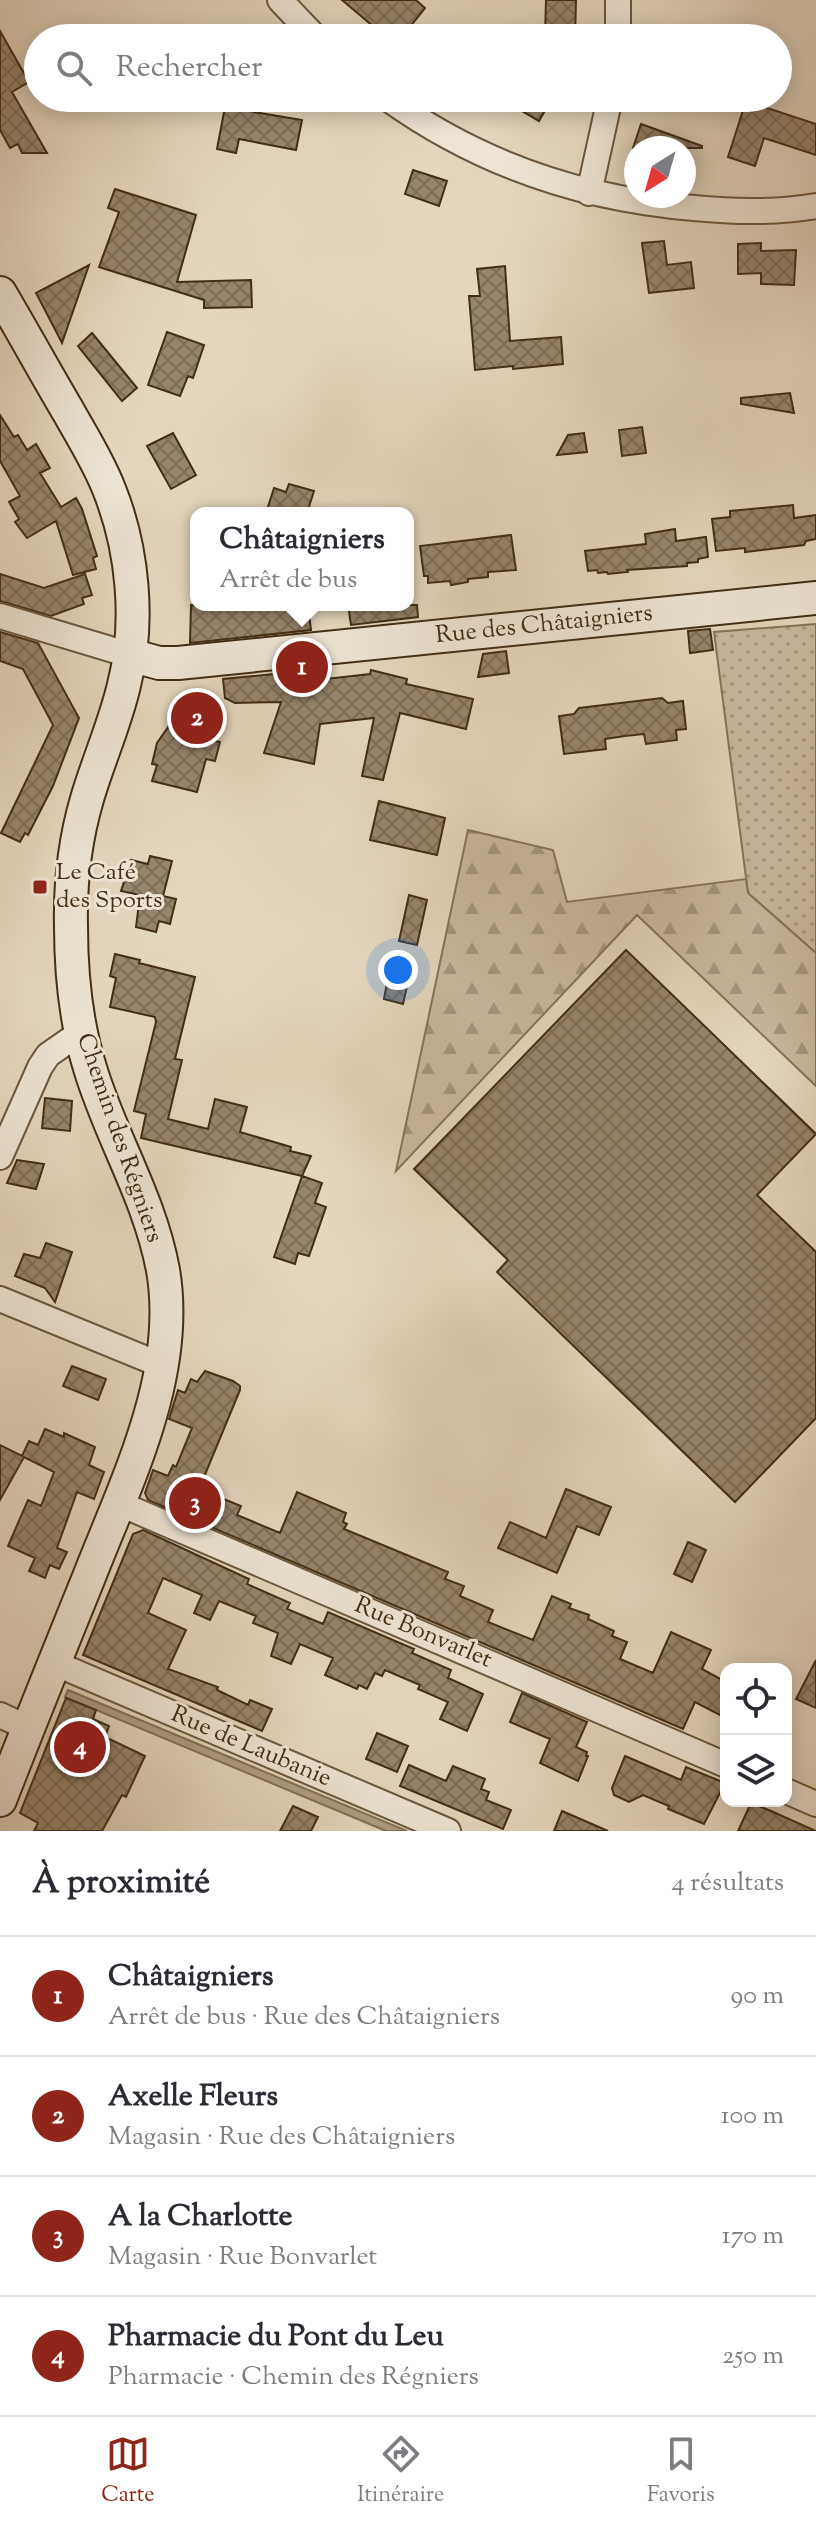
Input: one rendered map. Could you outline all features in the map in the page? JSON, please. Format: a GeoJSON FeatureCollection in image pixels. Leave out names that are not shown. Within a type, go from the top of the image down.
{"type":"FeatureCollection","features":[{"type":"Feature","properties":{"kind":"main road","name":"Chemin des Régniers"},"geometry":{"type":"LineString","coordinates":[[0,293],[90,449],[109,489],[128,559],[130,655],[120,702],[82,818],[74,863],[71,927],[81,1032],[99,1093],[142,1193],[153,1227],[166,1299],[166,1331],[161,1365],[147,1422],[54,1663],[14,1722],[0,1800]]}},
{"type":"Feature","properties":{"kind":"main road","name":"Rue des Châtaigniers"},"geometry":{"type":"LineString","coordinates":[[130,655],[169,664],[816,598]]}},
{"type":"Feature","properties":{"kind":"street"},"geometry":{"type":"LineString","coordinates":[[280,0],[303,24]]}},
{"type":"Feature","properties":{"kind":"street"},"geometry":{"type":"LineString","coordinates":[[618,0],[618,24]]}},
{"type":"Feature","properties":{"kind":"street"},"geometry":{"type":"LineString","coordinates":[[406,112],[485,156],[539,178],[589,193],[647,204],[708,210],[765,211],[816,206]]}},
{"type":"Feature","properties":{"kind":"street"},"geometry":{"type":"LineString","coordinates":[[589,193],[607,112]]}},
{"type":"Feature","properties":{"kind":"street"},"geometry":{"type":"LineString","coordinates":[[0,616],[130,655]]}},
{"type":"Feature","properties":{"kind":"street"},"geometry":{"type":"LineString","coordinates":[[0,1157],[40,1067],[48,1055],[81,1032]]}},
{"type":"Feature","properties":{"kind":"street"},"geometry":{"type":"LineString","coordinates":[[0,1299],[161,1365]]}},
{"type":"Feature","properties":{"kind":"street","name":"Rue Bonvarlet"},"geometry":{"type":"LineString","coordinates":[[118,1503],[720,1762]]}},
{"type":"Feature","properties":{"kind":"street","name":"Rue de Laubanie"},"geometry":{"type":"LineString","coordinates":[[54,1663],[448,1831]]}},
{"type":"Feature","properties":{"kind":"street"},"geometry":{"type":"LineString","coordinates":[[792,1794],[816,1804]]}},
{"type":"Feature","properties":{"kind":"green space"},"geometry":{"type":"Polygon","coordinates":[[[816,624],[816,953],[748,893],[714,632],[816,624]]]}},
{"type":"Feature","properties":{"kind":"green space"},"geometry":{"type":"Polygon","coordinates":[[[468,830],[553,850],[567,902],[746,879],[748,893],[816,953],[816,1086],[637,915],[396,1171],[468,830]]]}},
{"type":"Feature","properties":{"kind":"shaded area"},"geometry":{"type":"Polygon","coordinates":[[[68,1690],[407,1831],[386,1831],[65,1697],[68,1690]]]}},
{"type":"Feature","properties":{"kind":"building"},"geometry":{"type":"Polygon","coordinates":[[[342,0],[416,0],[425,8],[412,24],[370,24],[342,0]]]}},
{"type":"Feature","properties":{"kind":"building"},"geometry":{"type":"Polygon","coordinates":[[[546,0],[576,0],[575,24],[545,24],[546,0]]]}},
{"type":"Feature","properties":{"kind":"building"},"geometry":{"type":"Polygon","coordinates":[[[0,31],[24,73],[24,85],[12,92],[47,153],[22,153],[18,144],[10,148],[0,130],[0,31]]]}},
{"type":"Feature","properties":{"kind":"building"},"geometry":{"type":"Polygon","coordinates":[[[224,112],[255,112],[302,120],[296,150],[239,139],[236,153],[217,149],[224,112]]]}},
{"type":"Feature","properties":{"kind":"building"},"geometry":{"type":"Polygon","coordinates":[[[524,112],[544,112],[539,121],[524,112]]]}},
{"type":"Feature","properties":{"kind":"building"},"geometry":{"type":"Polygon","coordinates":[[[742,112],[779,112],[816,124],[816,155],[764,138],[755,166],[728,157],[742,112]]]}},
{"type":"Feature","properties":{"kind":"building"},"geometry":{"type":"Polygon","coordinates":[[[641,124],[674,136],[637,136],[641,124]]]}},
{"type":"Feature","properties":{"kind":"building"},"geometry":{"type":"Polygon","coordinates":[[[413,170],[447,181],[439,206],[405,194],[413,170]]]}},
{"type":"Feature","properties":{"kind":"building"},"geometry":{"type":"Polygon","coordinates":[[[115,189],[196,215],[177,282],[251,280],[252,307],[204,308],[204,300],[99,267],[119,212],[108,208],[115,189]]]}},
{"type":"Feature","properties":{"kind":"building"},"geometry":{"type":"Polygon","coordinates":[[[664,241],[667,265],[691,262],[694,288],[649,293],[642,243],[664,241]]]}},
{"type":"Feature","properties":{"kind":"building"},"geometry":{"type":"Polygon","coordinates":[[[761,243],[761,251],[796,250],[794,285],[761,284],[761,273],[738,274],[738,244],[761,243]]]}},
{"type":"Feature","properties":{"kind":"building"},"geometry":{"type":"Polygon","coordinates":[[[89,265],[62,343],[36,293],[89,265]]]}},
{"type":"Feature","properties":{"kind":"building"},"geometry":{"type":"Polygon","coordinates":[[[505,266],[510,341],[561,337],[563,364],[475,370],[469,296],[480,296],[477,269],[505,266]]]}},
{"type":"Feature","properties":{"kind":"building"},"geometry":{"type":"Polygon","coordinates":[[[167,332],[204,345],[193,378],[188,376],[180,396],[148,385],[167,332]]]}},
{"type":"Feature","properties":{"kind":"building"},"geometry":{"type":"Polygon","coordinates":[[[92,333],[137,388],[122,401],[78,346],[92,333]]]}},
{"type":"Feature","properties":{"kind":"building"},"geometry":{"type":"Polygon","coordinates":[[[790,393],[794,413],[741,404],[741,398],[790,393]]]}},
{"type":"Feature","properties":{"kind":"building"},"geometry":{"type":"Polygon","coordinates":[[[0,415],[27,450],[36,444],[50,468],[40,473],[61,507],[76,498],[97,556],[93,558],[96,569],[73,575],[56,521],[27,538],[15,522],[19,519],[9,502],[20,496],[0,461],[0,415]]]}},
{"type":"Feature","properties":{"kind":"building"},"geometry":{"type":"Polygon","coordinates":[[[642,427],[646,453],[622,456],[619,430],[642,427]]]}},
{"type":"Feature","properties":{"kind":"building"},"geometry":{"type":"Polygon","coordinates":[[[173,433],[196,475],[171,489],[147,446],[173,433]]]}},
{"type":"Feature","properties":{"kind":"building"},"geometry":{"type":"Polygon","coordinates":[[[584,433],[587,452],[557,455],[568,435],[584,433]]]}},
{"type":"Feature","properties":{"kind":"building"},"geometry":{"type":"Polygon","coordinates":[[[289,484],[314,491],[309,507],[268,507],[274,488],[286,492],[289,484]]]}},
{"type":"Feature","properties":{"kind":"building"},"geometry":{"type":"Polygon","coordinates":[[[793,505],[794,518],[816,515],[816,539],[806,541],[804,545],[745,552],[745,548],[716,551],[712,519],[730,517],[730,511],[793,505]]]}},
{"type":"Feature","properties":{"kind":"building"},"geometry":{"type":"Polygon","coordinates":[[[675,529],[676,541],[706,537],[708,557],[687,563],[687,566],[608,574],[588,571],[585,551],[646,544],[645,534],[675,529]]]}},
{"type":"Feature","properties":{"kind":"building"},"geometry":{"type":"Polygon","coordinates":[[[511,535],[516,570],[488,572],[488,577],[451,585],[450,581],[428,583],[428,576],[424,576],[420,546],[511,535]]]}},
{"type":"Feature","properties":{"kind":"building"},"geometry":{"type":"Polygon","coordinates":[[[0,574],[44,588],[85,574],[92,595],[82,598],[84,604],[51,616],[0,601],[0,574]]]}},
{"type":"Feature","properties":{"kind":"building"},"geometry":{"type":"Polygon","coordinates":[[[414,605],[417,605],[418,617],[351,625],[349,611],[414,611],[414,605]]]}},
{"type":"Feature","properties":{"kind":"building"},"geometry":{"type":"Polygon","coordinates":[[[191,611],[309,611],[311,630],[190,643],[191,611]]]}},
{"type":"Feature","properties":{"kind":"building"},"geometry":{"type":"Polygon","coordinates":[[[710,629],[713,650],[690,653],[688,631],[710,629]]]}},
{"type":"Feature","properties":{"kind":"building"},"geometry":{"type":"Polygon","coordinates":[[[0,632],[38,643],[79,718],[53,786],[28,835],[25,833],[20,842],[1,833],[53,725],[23,669],[0,661],[0,632]]]}},
{"type":"Feature","properties":{"kind":"building"},"geometry":{"type":"Polygon","coordinates":[[[506,651],[509,673],[478,677],[483,654],[506,651]]]}},
{"type":"Feature","properties":{"kind":"building"},"geometry":{"type":"Polygon","coordinates":[[[325,669],[326,679],[370,674],[371,670],[407,679],[406,684],[473,699],[466,729],[400,713],[383,780],[362,776],[374,718],[320,724],[314,764],[264,753],[281,702],[235,703],[225,698],[223,679],[325,669]]]}},
{"type":"Feature","properties":{"kind":"building"},"geometry":{"type":"Polygon","coordinates":[[[195,689],[224,710],[205,739],[220,742],[215,761],[206,759],[197,792],[152,781],[157,765],[152,764],[157,743],[195,689]]]}},
{"type":"Feature","properties":{"kind":"building"},"geometry":{"type":"Polygon","coordinates":[[[662,698],[668,703],[683,701],[686,729],[676,730],[677,740],[646,744],[644,734],[625,736],[605,739],[606,749],[564,754],[559,716],[574,714],[579,708],[662,698]]]}},
{"type":"Feature","properties":{"kind":"building"},"geometry":{"type":"Polygon","coordinates":[[[379,801],[445,818],[437,855],[370,840],[379,801]]]}},
{"type":"Feature","properties":{"kind":"building"},"geometry":{"type":"Polygon","coordinates":[[[150,856],[172,861],[163,896],[176,899],[170,924],[159,921],[156,932],[136,927],[140,895],[121,891],[131,860],[148,864],[150,856]]]}},
{"type":"Feature","properties":{"kind":"building"},"geometry":{"type":"Polygon","coordinates":[[[409,895],[427,900],[417,945],[399,941],[409,895]]]}},
{"type":"Feature","properties":{"kind":"building"},"geometry":{"type":"Polygon","coordinates":[[[626,950],[816,1134],[757,1195],[816,1252],[816,1418],[735,1502],[497,1272],[508,1260],[414,1169],[626,950]]]}},
{"type":"Feature","properties":{"kind":"building"},"geometry":{"type":"Polygon","coordinates":[[[115,954],[195,977],[175,1059],[182,1060],[168,1119],[208,1129],[215,1099],[247,1107],[240,1132],[311,1156],[302,1176],[141,1138],[146,1114],[134,1111],[156,1022],[155,1017],[110,1007],[116,978],[110,976],[115,954]]]}},
{"type":"Feature","properties":{"kind":"building"},"geometry":{"type":"Polygon","coordinates":[[[388,977],[408,982],[403,1004],[384,999],[388,977]]]}},
{"type":"Feature","properties":{"kind":"building"},"geometry":{"type":"Polygon","coordinates":[[[45,1098],[72,1101],[70,1131],[42,1128],[45,1098]]]}},
{"type":"Feature","properties":{"kind":"building"},"geometry":{"type":"Polygon","coordinates":[[[17,1160],[44,1164],[36,1189],[7,1183],[17,1160]]]}},
{"type":"Feature","properties":{"kind":"building"},"geometry":{"type":"Polygon","coordinates":[[[302,1176],[322,1183],[315,1203],[326,1207],[309,1256],[298,1253],[295,1264],[274,1257],[302,1176]]]}},
{"type":"Feature","properties":{"kind":"building"},"geometry":{"type":"Polygon","coordinates":[[[46,1243],[72,1252],[55,1302],[45,1288],[15,1276],[24,1254],[40,1258],[46,1243]]]}},
{"type":"Feature","properties":{"kind":"building"},"geometry":{"type":"Polygon","coordinates":[[[72,1366],[106,1379],[98,1400],[63,1386],[72,1366]]]}},
{"type":"Feature","properties":{"kind":"building"},"geometry":{"type":"Polygon","coordinates":[[[205,1371],[240,1386],[199,1489],[241,1506],[237,1515],[280,1533],[297,1492],[346,1513],[344,1529],[448,1572],[445,1579],[464,1586],[460,1596],[493,1610],[488,1622],[533,1640],[552,1596],[614,1631],[612,1636],[627,1642],[620,1659],[653,1673],[671,1632],[711,1650],[702,1669],[720,1679],[720,1715],[695,1702],[683,1729],[148,1500],[145,1493],[153,1470],[168,1476],[173,1465],[176,1467],[192,1428],[169,1419],[178,1390],[185,1393],[191,1379],[197,1382],[205,1371]]]}},
{"type":"Feature","properties":{"kind":"building"},"geometry":{"type":"Polygon","coordinates":[[[45,1429],[64,1437],[64,1433],[95,1447],[89,1465],[104,1472],[94,1499],[77,1492],[57,1548],[67,1552],[59,1569],[50,1565],[45,1578],[29,1571],[35,1558],[8,1546],[28,1500],[41,1506],[54,1472],[24,1457],[0,1500],[0,1445],[22,1456],[29,1441],[38,1445],[45,1429]]]}},
{"type":"Feature","properties":{"kind":"building"},"geometry":{"type":"Polygon","coordinates":[[[566,1489],[611,1507],[599,1535],[577,1526],[557,1573],[498,1548],[510,1522],[546,1538],[566,1489]]]}},
{"type":"Feature","properties":{"kind":"building"},"geometry":{"type":"Polygon","coordinates":[[[143,1530],[249,1579],[247,1584],[290,1603],[287,1609],[323,1624],[328,1612],[414,1649],[412,1653],[451,1670],[448,1678],[483,1694],[467,1731],[440,1719],[448,1702],[418,1689],[420,1685],[385,1670],[382,1676],[375,1673],[367,1689],[359,1685],[357,1689],[325,1675],[333,1658],[300,1644],[291,1664],[271,1656],[278,1633],[253,1623],[256,1616],[219,1601],[210,1620],[194,1613],[202,1595],[163,1578],[148,1613],[186,1630],[168,1669],[218,1687],[217,1690],[248,1705],[250,1700],[272,1709],[262,1731],[83,1655],[133,1534],[143,1530]]]}},
{"type":"Feature","properties":{"kind":"building"},"geometry":{"type":"Polygon","coordinates":[[[688,1542],[706,1550],[692,1582],[674,1574],[688,1542]]]}},
{"type":"Feature","properties":{"kind":"building"},"geometry":{"type":"Polygon","coordinates":[[[816,1660],[816,1708],[796,1699],[816,1660]]]}},
{"type":"Feature","properties":{"kind":"building"},"geometry":{"type":"Polygon","coordinates":[[[522,1693],[587,1722],[576,1747],[587,1752],[588,1756],[578,1781],[540,1763],[550,1739],[510,1722],[522,1693]]]}},
{"type":"Feature","properties":{"kind":"building"},"geometry":{"type":"Polygon","coordinates":[[[66,1698],[96,1710],[93,1719],[109,1726],[105,1737],[145,1756],[126,1797],[122,1795],[102,1831],[34,1831],[38,1823],[20,1813],[66,1698]]]}},
{"type":"Feature","properties":{"kind":"building"},"geometry":{"type":"Polygon","coordinates":[[[377,1733],[408,1746],[397,1772],[366,1759],[377,1733]]]}},
{"type":"Feature","properties":{"kind":"building"},"geometry":{"type":"Polygon","coordinates":[[[625,1756],[681,1780],[686,1767],[720,1781],[720,1793],[704,1824],[643,1795],[629,1802],[614,1795],[612,1788],[625,1756]]]}},
{"type":"Feature","properties":{"kind":"building"},"geometry":{"type":"Polygon","coordinates":[[[409,1765],[446,1781],[453,1766],[485,1779],[481,1789],[489,1792],[486,1800],[511,1810],[503,1829],[400,1786],[409,1765]]]}},
{"type":"Feature","properties":{"kind":"building"},"geometry":{"type":"Polygon","coordinates":[[[293,1806],[318,1817],[311,1831],[280,1831],[293,1806]]]}},
{"type":"Feature","properties":{"kind":"building"},"geometry":{"type":"Polygon","coordinates":[[[749,1807],[761,1807],[816,1831],[738,1831],[749,1807]]]}},
{"type":"Feature","properties":{"kind":"building"},"geometry":{"type":"Polygon","coordinates":[[[562,1811],[608,1831],[554,1831],[562,1811]]]}},
{"type":"Feature","properties":{"kind":"place","name":"Châtaigniers"},"geometry":{"type":"Point","coordinates":[302,667]}},
{"type":"Feature","properties":{"kind":"place","name":"Axelle Fleurs"},"geometry":{"type":"Point","coordinates":[197,718]}},
{"type":"Feature","properties":{"kind":"place","name":"Le Café des Sports"},"geometry":{"type":"Point","coordinates":[40,887]}},
{"type":"Feature","properties":{"kind":"place","name":"A la Charlotte"},"geometry":{"type":"Point","coordinates":[195,1503]}},
{"type":"Feature","properties":{"kind":"place","name":"Pharmacie du Pont du Leu"},"geometry":{"type":"Point","coordinates":[80,1747]}}]}
